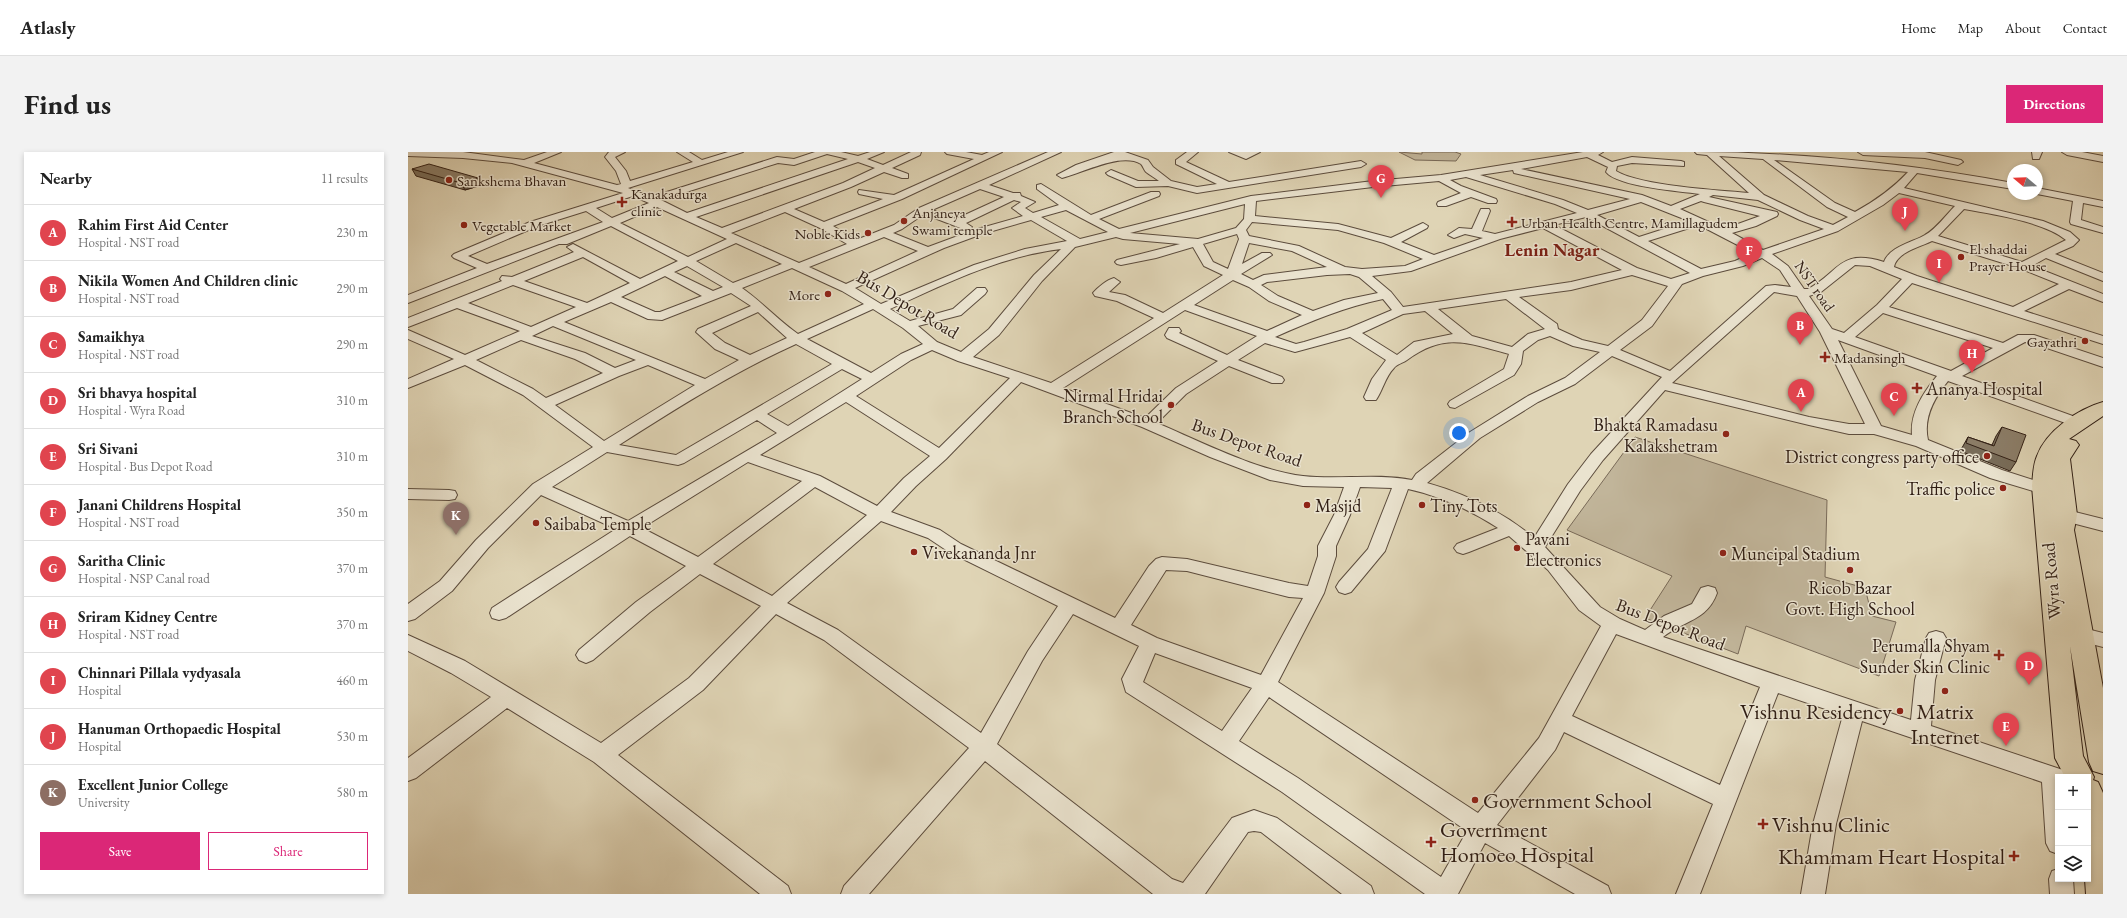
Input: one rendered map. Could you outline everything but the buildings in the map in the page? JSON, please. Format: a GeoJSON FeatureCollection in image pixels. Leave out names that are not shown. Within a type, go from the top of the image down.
{"type":"FeatureCollection","features":[{"type":"Feature","properties":{"kind":"main road","name":"Wyra Road"},"geometry":{"type":"LineString","coordinates":[[2078,774],[2069,758],[2055,628],[2053,511],[2047,455],[2057,440],[2076,422],[2103,408]]}},
{"type":"Feature","properties":{"kind":"main road","name":"Wyra Road"},"geometry":{"type":"LineString","coordinates":[[2103,419],[2084,429],[2068,446],[2060,459],[2053,511],[2068,562],[2103,762]]}},
{"type":"Feature","properties":{"kind":"main road"},"geometry":{"type":"LineString","coordinates":[[2091,786],[2103,772]]}},
{"type":"Feature","properties":{"kind":"main road"},"geometry":{"type":"LineString","coordinates":[[2091,803],[2096,824],[2102,894]]}},
{"type":"Feature","properties":{"kind":"street"},"geometry":{"type":"LineString","coordinates":[[490,157],[505,152]]}},
{"type":"Feature","properties":{"kind":"street"},"geometry":{"type":"LineString","coordinates":[[525,163],[556,152]]}},
{"type":"Feature","properties":{"kind":"street"},"geometry":{"type":"LineString","coordinates":[[620,152],[612,154],[610,157],[621,171],[627,189]]}},
{"type":"Feature","properties":{"kind":"street"},"geometry":{"type":"LineString","coordinates":[[682,152],[701,163]]}},
{"type":"Feature","properties":{"kind":"street"},"geometry":{"type":"LineString","coordinates":[[587,307],[510,281],[486,268],[458,256],[534,224],[587,207],[627,189],[701,163],[738,152]]}},
{"type":"Feature","properties":{"kind":"street"},"geometry":{"type":"LineString","coordinates":[[794,162],[824,152]]}},
{"type":"Feature","properties":{"kind":"street"},"geometry":{"type":"LineString","coordinates":[[830,152],[858,159],[905,176]]}},
{"type":"Feature","properties":{"kind":"street"},"geometry":{"type":"LineString","coordinates":[[688,216],[879,152]]}},
{"type":"Feature","properties":{"kind":"street"},"geometry":{"type":"LineString","coordinates":[[950,152],[983,158]]}},
{"type":"Feature","properties":{"kind":"street"},"geometry":{"type":"LineString","coordinates":[[824,226],[895,198],[997,152]]}},
{"type":"Feature","properties":{"kind":"street"},"geometry":{"type":"LineString","coordinates":[[611,297],[653,316],[662,316],[710,295],[884,233],[898,227],[923,210],[982,186],[1056,152]]}},
{"type":"Feature","properties":{"kind":"street"},"geometry":{"type":"LineString","coordinates":[[1192,152],[1179,162],[1228,185]]}},
{"type":"Feature","properties":{"kind":"street"},"geometry":{"type":"LineString","coordinates":[[1234,152],[1246,156],[1255,152]]}},
{"type":"Feature","properties":{"kind":"street"},"geometry":{"type":"LineString","coordinates":[[1367,152],[1361,164],[1364,173],[1373,184]]}},
{"type":"Feature","properties":{"kind":"street"},"geometry":{"type":"LineString","coordinates":[[1705,152],[1765,156],[1796,155],[1837,157],[2007,185]]}},
{"type":"Feature","properties":{"kind":"street"},"geometry":{"type":"LineString","coordinates":[[1705,152],[1760,197],[1782,208],[1834,229]]}},
{"type":"Feature","properties":{"kind":"street"},"geometry":{"type":"LineString","coordinates":[[1863,152],[1925,154],[1958,162]]}},
{"type":"Feature","properties":{"kind":"street"},"geometry":{"type":"LineString","coordinates":[[1953,175],[1962,152]]}},
{"type":"Feature","properties":{"kind":"street"},"geometry":{"type":"LineString","coordinates":[[2067,152],[2103,159]]}},
{"type":"Feature","properties":{"kind":"street","name":"Bus Depot Road"},"geometry":{"type":"LineString","coordinates":[[410,153],[467,153],[525,163],[627,189],[846,288],[879,306],[908,325],[932,345],[963,358],[1019,376],[1147,424],[1216,454],[1276,476],[1303,481],[1354,481],[1409,484],[1462,500],[1512,528],[1536,548],[1556,568],[1584,606],[1612,624],[1772,683],[1855,709],[2055,777]]}},
{"type":"Feature","properties":{"kind":"street"},"geometry":{"type":"LineString","coordinates":[[723,232],[847,185],[917,153]]}},
{"type":"Feature","properties":{"kind":"street"},"geometry":{"type":"LineString","coordinates":[[1062,175],[1079,167],[1121,153],[1138,155],[1149,169],[1168,183]]}},
{"type":"Feature","properties":{"kind":"street"},"geometry":{"type":"LineString","coordinates":[[408,614],[446,586],[482,544],[539,488],[603,447],[658,415],[706,384],[750,360],[795,340],[965,272],[1009,257],[1065,244],[1078,243],[1114,232],[1251,199],[1373,184],[1395,184],[1441,178],[1594,153],[1611,164],[1632,160],[1680,164]]}},
{"type":"Feature","properties":{"kind":"street"},"geometry":{"type":"LineString","coordinates":[[1765,156],[1770,162],[1831,205],[1855,216]]}},
{"type":"Feature","properties":{"kind":"street"},"geometry":{"type":"LineString","coordinates":[[408,299],[486,268],[610,223],[656,201],[777,160],[794,162],[847,185]]}},
{"type":"Feature","properties":{"kind":"street"},"geometry":{"type":"LineString","coordinates":[[1111,173],[1136,184],[1148,185],[1168,183],[1197,190],[1327,168],[1361,164]]}},
{"type":"Feature","properties":{"kind":"street"},"geometry":{"type":"LineString","coordinates":[[1611,164],[1613,167],[1611,172],[1619,177],[1657,185],[1760,197]]}},
{"type":"Feature","properties":{"kind":"street","name":"NST road"},"geometry":{"type":"LineString","coordinates":[[1505,168],[1642,198],[1671,209],[1764,253],[1784,268],[1827,332],[1875,429]]}},
{"type":"Feature","properties":{"kind":"street"},"geometry":{"type":"LineString","coordinates":[[1544,224],[1633,271],[1670,283],[1699,273],[1740,264],[1764,253],[1834,229],[1879,203],[1897,189],[1916,169]]}},
{"type":"Feature","properties":{"kind":"street"},"geometry":{"type":"LineString","coordinates":[[1464,174],[1559,202],[1590,215],[1699,273]]}},
{"type":"Feature","properties":{"kind":"street"},"geometry":{"type":"LineString","coordinates":[[1441,178],[1457,188],[1492,201]]}},
{"type":"Feature","properties":{"kind":"street"},"geometry":{"type":"LineString","coordinates":[[982,186],[1016,195],[1030,202],[1016,208],[1078,243]]}},
{"type":"Feature","properties":{"kind":"street"},"geometry":{"type":"LineString","coordinates":[[1041,187],[1067,206],[1090,220],[1123,236],[1196,242]]}},
{"type":"Feature","properties":{"kind":"street"},"geometry":{"type":"LineString","coordinates":[[1897,189],[2048,227],[2063,233],[2073,240],[2069,244],[2022,266]]}},
{"type":"Feature","properties":{"kind":"street"},"geometry":{"type":"LineString","coordinates":[[1197,190],[1213,207]]}},
{"type":"Feature","properties":{"kind":"street"},"geometry":{"type":"LineString","coordinates":[[862,192],[895,198]]}},
{"type":"Feature","properties":{"kind":"street"},"geometry":{"type":"LineString","coordinates":[[1671,209],[1712,192]]}},
{"type":"Feature","properties":{"kind":"street"},"geometry":{"type":"LineString","coordinates":[[2043,192],[2103,204]]}},
{"type":"Feature","properties":{"kind":"street"},"geometry":{"type":"LineString","coordinates":[[1442,204],[1471,193]]}},
{"type":"Feature","properties":{"kind":"street"},"geometry":{"type":"LineString","coordinates":[[1090,220],[1156,194]]}},
{"type":"Feature","properties":{"kind":"street"},"geometry":{"type":"LineString","coordinates":[[957,223],[1016,195]]}},
{"type":"Feature","properties":{"kind":"street"},"geometry":{"type":"LineString","coordinates":[[1121,262],[1152,256],[1196,242],[1243,235],[1295,248],[1342,270],[1360,273],[1407,269],[1496,237],[1544,224],[1625,206],[1642,198]]}},
{"type":"Feature","properties":{"kind":"street"},"geometry":{"type":"LineString","coordinates":[[1232,275],[1249,219],[1251,199]]}},
{"type":"Feature","properties":{"kind":"street"},"geometry":{"type":"LineString","coordinates":[[2079,199],[2075,222],[2103,230]]}},
{"type":"Feature","properties":{"kind":"street"},"geometry":{"type":"LineString","coordinates":[[1695,200],[1770,216]]}},
{"type":"Feature","properties":{"kind":"street"},"geometry":{"type":"LineString","coordinates":[[1695,200],[1731,217],[1752,224]]}},
{"type":"Feature","properties":{"kind":"street"},"geometry":{"type":"LineString","coordinates":[[1888,269],[1890,260],[1901,251],[1931,237],[1962,205]]}},
{"type":"Feature","properties":{"kind":"street"},"geometry":{"type":"LineString","coordinates":[[846,288],[927,251],[978,232],[1033,218],[1067,206]]}},
{"type":"Feature","properties":{"kind":"street"},"geometry":{"type":"LineString","coordinates":[[587,207],[610,223],[688,261],[730,288],[739,292],[760,307],[772,322],[795,340],[872,379]]}},
{"type":"Feature","properties":{"kind":"street"},"geometry":{"type":"LineString","coordinates":[[784,208],[824,226],[855,244]]}},
{"type":"Feature","properties":{"kind":"street"},"geometry":{"type":"LineString","coordinates":[[1722,233],[1752,224],[1770,216],[1782,208]]}},
{"type":"Feature","properties":{"kind":"street"},"geometry":{"type":"LineString","coordinates":[[923,210],[978,232]]}},
{"type":"Feature","properties":{"kind":"street"},"geometry":{"type":"LineString","coordinates":[[1476,233],[1485,212]]}},
{"type":"Feature","properties":{"kind":"street"},"geometry":{"type":"LineString","coordinates":[[1249,219],[1324,225],[1393,242],[1435,260]]}},
{"type":"Feature","properties":{"kind":"street"},"geometry":{"type":"LineString","coordinates":[[1637,241],[1698,222]]}},
{"type":"Feature","properties":{"kind":"street"},"geometry":{"type":"LineString","coordinates":[[534,224],[640,284]]}},
{"type":"Feature","properties":{"kind":"street"},"geometry":{"type":"LineString","coordinates":[[1393,242],[1424,226]]}},
{"type":"Feature","properties":{"kind":"street"},"geometry":{"type":"LineString","coordinates":[[1454,235],[1463,230],[1496,237]]}},
{"type":"Feature","properties":{"kind":"street"},"geometry":{"type":"LineString","coordinates":[[884,233],[927,251]]}},
{"type":"Feature","properties":{"kind":"street"},"geometry":{"type":"LineString","coordinates":[[1931,237],[2022,266],[2103,298]]}},
{"type":"Feature","properties":{"kind":"street"},"geometry":{"type":"LineString","coordinates":[[408,384],[611,297],[737,238]]}},
{"type":"Feature","properties":{"kind":"street"},"geometry":{"type":"LineString","coordinates":[[1196,242],[1208,264],[1253,284],[1258,289],[1291,307],[1313,315]]}},
{"type":"Feature","properties":{"kind":"street"},"geometry":{"type":"LineString","coordinates":[[963,358],[994,332],[1038,278],[1069,247],[1065,244]]}},
{"type":"Feature","properties":{"kind":"street"},"geometry":{"type":"LineString","coordinates":[[408,322],[583,253]]}},
{"type":"Feature","properties":{"kind":"street"},"geometry":{"type":"LineString","coordinates":[[2046,254],[2103,277]]}},
{"type":"Feature","properties":{"kind":"street"},"geometry":{"type":"LineString","coordinates":[[1051,389],[1183,305],[1266,255]]}},
{"type":"Feature","properties":{"kind":"street"},"geometry":{"type":"LineString","coordinates":[[1536,548],[1574,488],[1597,457],[1667,380],[1770,289],[1782,288],[1802,294],[1820,287],[1852,261],[1870,262],[1910,278],[2016,310],[2103,340]]}},
{"type":"Feature","properties":{"kind":"street"},"geometry":{"type":"LineString","coordinates":[[1253,284],[1264,279],[1342,270]]}},
{"type":"Feature","properties":{"kind":"street"},"geometry":{"type":"LineString","coordinates":[[1183,305],[1295,348],[1352,332],[1400,311],[1472,299],[1508,296],[1571,286],[1633,271]]}},
{"type":"Feature","properties":{"kind":"street"},"geometry":{"type":"LineString","coordinates":[[665,272],[710,295]]}},
{"type":"Feature","properties":{"kind":"street"},"geometry":{"type":"LineString","coordinates":[[1360,273],[1387,295],[1400,311]]}},
{"type":"Feature","properties":{"kind":"street"},"geometry":{"type":"LineString","coordinates":[[1845,339],[1882,308],[1910,278]]}},
{"type":"Feature","properties":{"kind":"street"},"geometry":{"type":"LineString","coordinates":[[1345,587],[1376,551],[1409,484],[1422,478],[1475,436],[1533,399],[1570,381],[1647,323],[1678,281]]}},
{"type":"Feature","properties":{"kind":"street"},"geometry":{"type":"LineString","coordinates":[[1114,282],[1098,293],[1121,298],[1164,318]]}},
{"type":"Feature","properties":{"kind":"street"},"geometry":{"type":"LineString","coordinates":[[2016,310],[2067,285]]}},
{"type":"Feature","properties":{"kind":"street"},"geometry":{"type":"LineString","coordinates":[[908,325],[958,312],[981,291]]}},
{"type":"Feature","properties":{"kind":"street"},"geometry":{"type":"LineString","coordinates":[[1147,424],[1180,391],[1265,337],[1313,315],[1348,303],[1387,295]]}},
{"type":"Feature","properties":{"kind":"street"},"geometry":{"type":"LineString","coordinates":[[1508,296],[1552,327],[1550,331]]}},
{"type":"Feature","properties":{"kind":"street"},"geometry":{"type":"LineString","coordinates":[[456,303],[525,334],[604,366],[614,373]]}},
{"type":"Feature","properties":{"kind":"street"},"geometry":{"type":"LineString","coordinates":[[1426,306],[1467,339]]}},
{"type":"Feature","properties":{"kind":"street"},"geometry":{"type":"LineString","coordinates":[[750,360],[720,346],[703,332],[760,307]]}},
{"type":"Feature","properties":{"kind":"street"},"geometry":{"type":"LineString","coordinates":[[1882,308],[2003,347]]}},
{"type":"Feature","properties":{"kind":"street"},"geometry":{"type":"LineString","coordinates":[[554,322],[706,384]]}},
{"type":"Feature","properties":{"kind":"street"},"geometry":{"type":"LineString","coordinates":[[1174,331],[1172,336],[1227,361],[1277,380]]}},
{"type":"Feature","properties":{"kind":"street"},"geometry":{"type":"LineString","coordinates":[[1455,404],[1509,372],[1514,364],[1517,349],[1533,337],[1550,331],[1578,343],[1610,350],[1667,380],[1809,421],[1849,429],[1875,429],[1921,443],[1996,474],[2053,511],[2103,533]]}},
{"type":"Feature","properties":{"kind":"street"},"geometry":{"type":"LineString","coordinates":[[1352,332],[1397,361]]}},
{"type":"Feature","properties":{"kind":"street"},"geometry":{"type":"LineString","coordinates":[[1827,332],[2076,422]]}},
{"type":"Feature","properties":{"kind":"street"},"geometry":{"type":"LineString","coordinates":[[408,334],[464,359],[528,392],[603,447],[678,460],[843,364]]}},
{"type":"Feature","properties":{"kind":"street"},"geometry":{"type":"LineString","coordinates":[[1372,397],[1385,369],[1390,363],[1397,361],[1419,345],[1452,338],[1467,339],[1517,352]]}},
{"type":"Feature","properties":{"kind":"street"},"geometry":{"type":"LineString","coordinates":[[1921,443],[1917,432],[1927,398],[1949,375],[2023,338],[2029,338],[2103,363]]}},
{"type":"Feature","properties":{"kind":"street"},"geometry":{"type":"LineString","coordinates":[[499,613],[629,528],[747,456],[788,433],[906,357],[932,345]]}},
{"type":"Feature","properties":{"kind":"street"},"geometry":{"type":"LineString","coordinates":[[545,404],[614,373],[647,361]]}},
{"type":"Feature","properties":{"kind":"street"},"geometry":{"type":"LineString","coordinates":[[602,755],[696,684],[792,587],[879,514],[910,482],[940,456],[1019,376]]}},
{"type":"Feature","properties":{"kind":"street"},"geometry":{"type":"LineString","coordinates":[[846,396],[940,456]]}},
{"type":"Feature","properties":{"kind":"street"},"geometry":{"type":"LineString","coordinates":[[757,414],[788,433]]}},
{"type":"Feature","properties":{"kind":"street"},"geometry":{"type":"LineString","coordinates":[[747,456],[814,480],[879,514],[934,534],[955,548],[1150,643],[1266,685],[1481,828],[1599,894]]}},
{"type":"Feature","properties":{"kind":"street"},"geometry":{"type":"LineString","coordinates":[[586,655],[643,607],[699,567],[814,480]]}},
{"type":"Feature","properties":{"kind":"street"},"geometry":{"type":"LineString","coordinates":[[1226,743],[1266,685],[1315,593],[1327,556],[1328,546],[1342,515],[1354,481]]}},
{"type":"Feature","properties":{"kind":"street"},"geometry":{"type":"LineString","coordinates":[[539,488],[629,528],[699,567],[831,635],[984,747],[1167,892]]}},
{"type":"Feature","properties":{"kind":"street"},"geometry":{"type":"LineString","coordinates":[[408,494],[450,495]]}},
{"type":"Feature","properties":{"kind":"street"},"geometry":{"type":"LineString","coordinates":[[2053,511],[2103,525]]}},
{"type":"Feature","properties":{"kind":"street"},"geometry":{"type":"LineString","coordinates":[[1463,548],[1485,538],[1498,536],[1512,528]]}},
{"type":"Feature","properties":{"kind":"street"},"geometry":{"type":"LineString","coordinates":[[1119,628],[1154,570],[1162,563],[1186,565],[1289,590],[1315,593]]}},
{"type":"Feature","properties":{"kind":"street"},"geometry":{"type":"LineString","coordinates":[[1648,638],[1668,622],[1698,610],[1706,602],[1708,593]]}},
{"type":"Feature","properties":{"kind":"street"},"geometry":{"type":"LineString","coordinates":[[853,894],[984,747],[1035,656],[1070,603]]}},
{"type":"Feature","properties":{"kind":"street"},"geometry":{"type":"LineString","coordinates":[[1150,643],[1132,679],[1133,686],[1226,743],[1290,785],[1445,894],[1481,828],[1547,744],[1596,650],[1612,624]]}},
{"type":"Feature","properties":{"kind":"street"},"geometry":{"type":"LineString","coordinates":[[2055,628],[2080,633],[2103,640]]}},
{"type":"Feature","properties":{"kind":"street"},"geometry":{"type":"LineString","coordinates":[[1920,731],[1925,680],[1936,638]]}},
{"type":"Feature","properties":{"kind":"street"},"geometry":{"type":"LineString","coordinates":[[408,642],[458,667],[602,755],[779,894]]}},
{"type":"Feature","properties":{"kind":"street"},"geometry":{"type":"LineString","coordinates":[[1688,894],[1772,683]]}},
{"type":"Feature","properties":{"kind":"street"},"geometry":{"type":"LineString","coordinates":[[408,771],[506,697]]}},
{"type":"Feature","properties":{"kind":"street"},"geometry":{"type":"LineString","coordinates":[[1813,894],[1815,869],[1826,820],[1855,709]]}},
{"type":"Feature","properties":{"kind":"street"},"geometry":{"type":"LineString","coordinates":[[1560,720],[1726,799]]}},
{"type":"Feature","properties":{"kind":"street"},"geometry":{"type":"LineString","coordinates":[[2091,791],[2103,794]]}},
{"type":"Feature","properties":{"kind":"street"},"geometry":{"type":"LineString","coordinates":[[1190,894],[1240,825],[1248,820],[1259,820],[1269,825],[1362,894]]}},
{"type":"Feature","properties":{"kind":"street"},"geometry":{"type":"LineString","coordinates":[[2061,882],[2062,894]]}},
{"type":"Feature","properties":{"kind":"shaded area"},"geometry":{"type":"Polygon","coordinates":[[[1399,152],[1422,154],[1422,152],[1455,152],[1461,154],[1456,161],[1415,160],[1399,152]]]}},
{"type":"Feature","properties":{"kind":"shaded area","name":"Muncipal Stadium"},"geometry":{"type":"Polygon","coordinates":[[[1635,437],[1827,500],[1825,577],[1865,588],[1872,616],[1896,622],[1879,676],[1746,626],[1738,654],[1645,618],[1672,576],[1567,530],[1635,437]]]}},
{"type":"Feature","properties":{"kind":"place","name":"Sankshema Bhavan"},"geometry":{"type":"Point","coordinates":[449,180]}},
{"type":"Feature","properties":{"kind":"place","name":"Saritha Clinic"},"geometry":{"type":"Point","coordinates":[1381,198]}},
{"type":"Feature","properties":{"kind":"place","name":"Kanakadurga clinic"},"geometry":{"type":"Point","coordinates":[622,202]}},
{"type":"Feature","properties":{"kind":"place","name":"Anjaneya Swami temple"},"geometry":{"type":"Point","coordinates":[904,221]}},
{"type":"Feature","properties":{"kind":"place","name":"Urban Health Centre, Mamillagudem"},"geometry":{"type":"Point","coordinates":[1512,222]}},
{"type":"Feature","properties":{"kind":"place","name":"Vegetable Market"},"geometry":{"type":"Point","coordinates":[464,225]}},
{"type":"Feature","properties":{"kind":"place","name":"Hanuman Orthopaedic Hospital"},"geometry":{"type":"Point","coordinates":[1905,231]}},
{"type":"Feature","properties":{"kind":"place","name":"Noble Kids"},"geometry":{"type":"Point","coordinates":[868,233]}},
{"type":"Feature","properties":{"kind":"place","name":"El shaddai Prayer House"},"geometry":{"type":"Point","coordinates":[1961,257]}},
{"type":"Feature","properties":{"kind":"place","name":"Janani Childrens Hospital"},"geometry":{"type":"Point","coordinates":[1749,270]}},
{"type":"Feature","properties":{"kind":"place","name":"Chinnari Pillala vydyasala"},"geometry":{"type":"Point","coordinates":[1939,283]}},
{"type":"Feature","properties":{"kind":"place","name":"More"},"geometry":{"type":"Point","coordinates":[828,294]}},
{"type":"Feature","properties":{"kind":"place","name":"Gayathri"},"geometry":{"type":"Point","coordinates":[2085,341]}},
{"type":"Feature","properties":{"kind":"place","name":"Nikila Women And Children clinic"},"geometry":{"type":"Point","coordinates":[1800,345]}},
{"type":"Feature","properties":{"kind":"place","name":"Madansingh"},"geometry":{"type":"Point","coordinates":[1825,357]}},
{"type":"Feature","properties":{"kind":"place","name":"Sriram Kidney Centre"},"geometry":{"type":"Point","coordinates":[1972,373]}},
{"type":"Feature","properties":{"kind":"place","name":"Ananya Hospital"},"geometry":{"type":"Point","coordinates":[1917,388]}},
{"type":"Feature","properties":{"kind":"place","name":"Nirmal Hridai Branch School"},"geometry":{"type":"Point","coordinates":[1171,405]}},
{"type":"Feature","properties":{"kind":"place","name":"Rahim First Aid Center"},"geometry":{"type":"Point","coordinates":[1801,412]}},
{"type":"Feature","properties":{"kind":"place","name":"Samaikhya"},"geometry":{"type":"Point","coordinates":[1894,416]}},
{"type":"Feature","properties":{"kind":"place","name":"Bhakta Ramadasu Kalakshetram"},"geometry":{"type":"Point","coordinates":[1726,434]}},
{"type":"Feature","properties":{"kind":"place","name":"District congress party office"},"geometry":{"type":"Point","coordinates":[1987,456]}},
{"type":"Feature","properties":{"kind":"place","name":"Traffic police"},"geometry":{"type":"Point","coordinates":[2003,488]}},
{"type":"Feature","properties":{"kind":"place","name":"Masjid"},"geometry":{"type":"Point","coordinates":[1307,505]}},
{"type":"Feature","properties":{"kind":"place","name":"Tiny Tots"},"geometry":{"type":"Point","coordinates":[1422,505]}},
{"type":"Feature","properties":{"kind":"place","name":"Saibaba Temple"},"geometry":{"type":"Point","coordinates":[536,523]}},
{"type":"Feature","properties":{"kind":"place","name":"Excellent Junior College"},"geometry":{"type":"Point","coordinates":[456,535]}},
{"type":"Feature","properties":{"kind":"place","name":"Pavani Electronics"},"geometry":{"type":"Point","coordinates":[1517,548]}},
{"type":"Feature","properties":{"kind":"place","name":"Vivekananda Jnr"},"geometry":{"type":"Point","coordinates":[914,552]}},
{"type":"Feature","properties":{"kind":"place","name":"Muncipal Stadium"},"geometry":{"type":"Point","coordinates":[1723,553]}},
{"type":"Feature","properties":{"kind":"place","name":"Ricob Bazar Govt. High School"},"geometry":{"type":"Point","coordinates":[1850,570]}},
{"type":"Feature","properties":{"kind":"place","name":"Perumalla Shyam Sunder Skin Clinic"},"geometry":{"type":"Point","coordinates":[1999,655]}},
{"type":"Feature","properties":{"kind":"place","name":"Sri bhavya hospital"},"geometry":{"type":"Point","coordinates":[2029,685]}},
{"type":"Feature","properties":{"kind":"place","name":"Matrix Internet"},"geometry":{"type":"Point","coordinates":[1945,691]}},
{"type":"Feature","properties":{"kind":"place","name":"Vishnu Residency"},"geometry":{"type":"Point","coordinates":[1900,711]}},
{"type":"Feature","properties":{"kind":"place","name":"Sri Sivani"},"geometry":{"type":"Point","coordinates":[2006,746]}},
{"type":"Feature","properties":{"kind":"place","name":"Government School"},"geometry":{"type":"Point","coordinates":[1475,800]}},
{"type":"Feature","properties":{"kind":"place","name":"Vishnu Clinic"},"geometry":{"type":"Point","coordinates":[1763,824]}},
{"type":"Feature","properties":{"kind":"place","name":"Government Homoeo Hospital"},"geometry":{"type":"Point","coordinates":[1431,842]}},
{"type":"Feature","properties":{"kind":"place","name":"Khammam Heart Hospital"},"geometry":{"type":"Point","coordinates":[2014,856]}},
{"type":"Feature","properties":{"kind":"district","name":"Lenin Nagar"},"geometry":{"type":"Point","coordinates":[1552,249]}}]}
